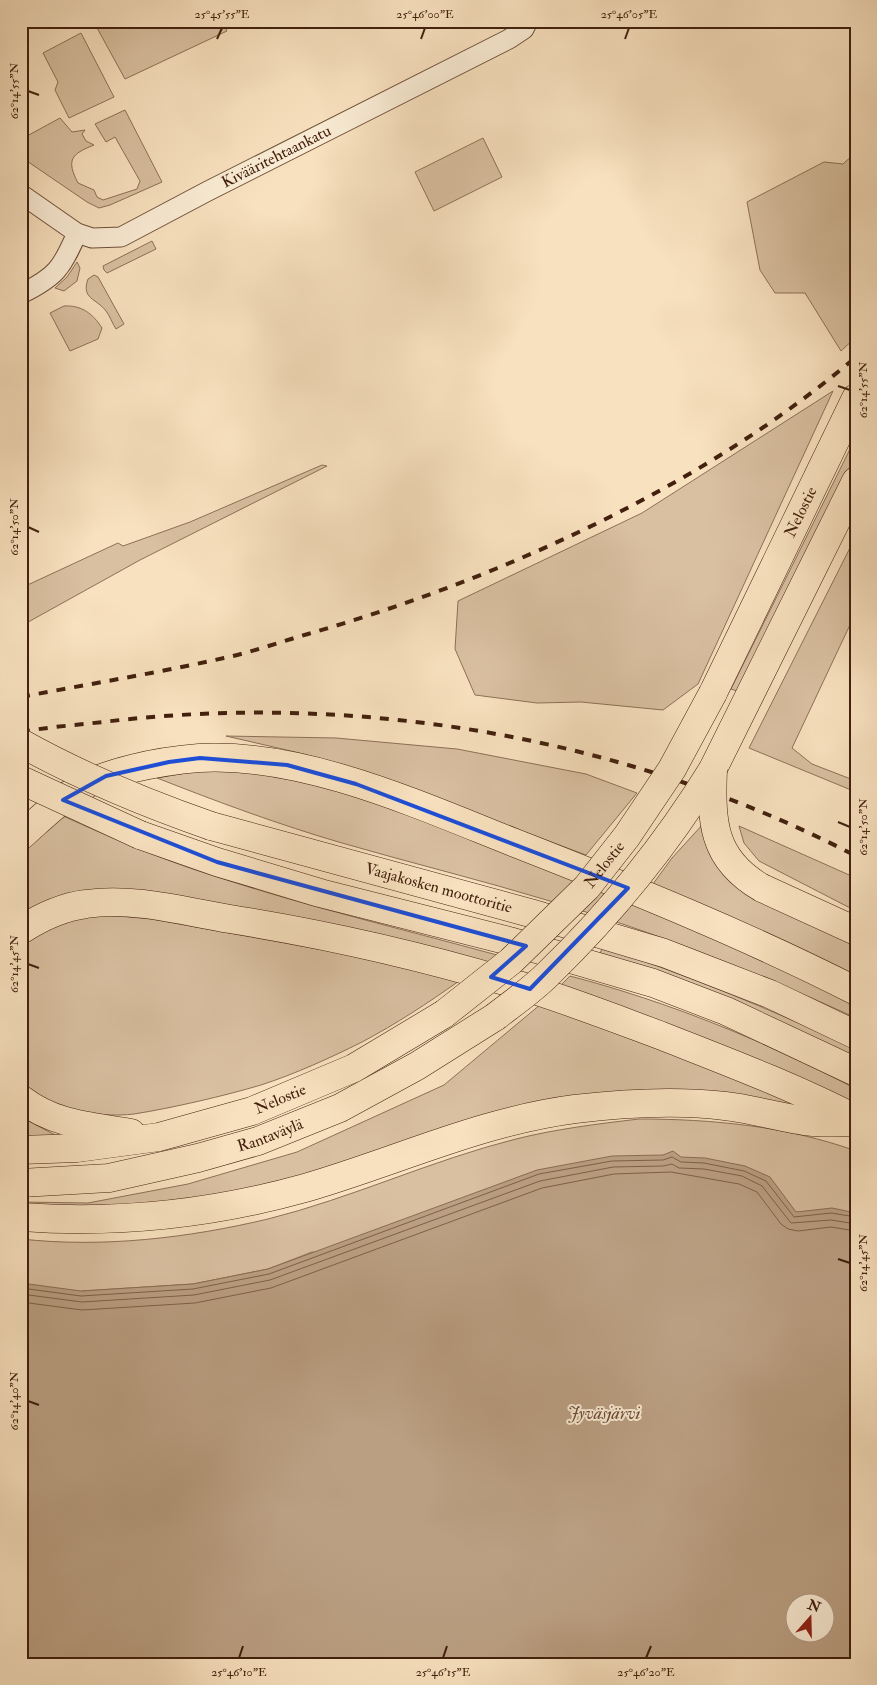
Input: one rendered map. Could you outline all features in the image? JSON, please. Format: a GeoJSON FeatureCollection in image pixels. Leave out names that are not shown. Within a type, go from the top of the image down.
{"type":"FeatureCollection","features":[{"type":"Feature","properties":{"kind":"highway","name":"Nelostie"},"geometry":{"type":"LineString","coordinates":[[159,1137],[252,1111],[354,1068],[444,1014],[511,961],[587,887],[627,836],[672,769],[713,692],[856,398]]}},
{"type":"Feature","properties":{"kind":"highway","name":"Nelostie"},"geometry":{"type":"LineString","coordinates":[[495,1018],[547,975],[618,900],[660,850],[713,768],[856,481]]}},
{"type":"Feature","properties":{"kind":"highway","name":"Vaajakosken moottoritie"},"geometry":{"type":"LineString","coordinates":[[21,743],[104,785],[152,806],[211,826],[530,913],[664,953],[770,994],[856,1035]]}},
{"type":"Feature","properties":{"kind":"highway"},"geometry":{"type":"LineString","coordinates":[[21,836],[74,791],[106,776],[169,762],[200,758],[247,760],[286,765],[356,784],[612,881],[786,956],[856,991]]}},
{"type":"Feature","properties":{"kind":"highway"},"geometry":{"type":"LineString","coordinates":[[713,768],[713,806],[720,844],[726,858],[736,870],[762,888],[856,931]]}},
{"type":"Feature","properties":{"kind":"highway","name":"Vaajakosken moottoritie"},"geometry":{"type":"LineString","coordinates":[[21,780],[140,835],[216,862],[320,893],[509,941],[653,983],[726,1011],[856,1072]]}},
{"type":"Feature","properties":{"kind":"highway"},"geometry":{"type":"LineString","coordinates":[[21,930],[51,913],[84,904],[109,902],[140,904],[290,928],[381,948],[508,982],[591,1010],[773,1078],[856,1120]]}},
{"type":"Feature","properties":{"kind":"highway","name":"Rantaväylä"},"geometry":{"type":"LineString","coordinates":[[21,1182],[109,1178],[198,1158],[258,1141],[340,1108],[417,1066],[495,1018]]}},
{"type":"Feature","properties":{"kind":"highway"},"geometry":{"type":"LineString","coordinates":[[21,1099],[37,1112],[61,1122],[159,1137]]}},
{"type":"Feature","properties":{"kind":"highway"},"geometry":{"type":"LineString","coordinates":[[21,1216],[59,1219],[132,1219],[211,1210],[304,1188],[470,1133],[574,1109],[635,1103],[686,1103],[764,1112],[811,1122],[856,1120]]}},
{"type":"Feature","properties":{"kind":"highway"},"geometry":{"type":"LineString","coordinates":[[21,1150],[77,1148],[159,1137]]}},
{"type":"Feature","properties":{"kind":"street","name":"Kivääritehtaankatu"},"geometry":{"type":"LineString","coordinates":[[21,194],[77,233],[103,239],[121,237],[509,39],[524,29],[528,21]]}},
{"type":"Feature","properties":{"kind":"street"},"geometry":{"type":"LineString","coordinates":[[21,294],[44,283],[58,271],[77,233]]}},
{"type":"Feature","properties":{"kind":"highlighted area"},"geometry":{"type":"Polygon","coordinates":[[[200,758],[287,765],[356,784],[628,888],[530,989],[491,977],[526,946],[217,862],[63,800],[106,776],[169,762],[200,758]]]}},
{"type":"Feature","properties":{"kind":"shaded area"},"geometry":{"type":"Polygon","coordinates":[[[105,21],[222,21],[227,31],[125,79],[96,26],[105,21]]]}},
{"type":"Feature","properties":{"kind":"shaded area"},"geometry":{"type":"Polygon","coordinates":[[[81,33],[114,97],[69,118],[55,90],[58,82],[43,53],[81,33]]]}},
{"type":"Feature","properties":{"kind":"shaded area"},"geometry":{"type":"Polygon","coordinates":[[[125,110],[162,182],[99,208],[87,202],[21,157],[21,127],[27,136],[60,118],[72,132],[85,130],[82,134],[86,141],[94,145],[80,152],[73,159],[72,169],[78,183],[94,190],[97,197],[103,200],[137,189],[140,181],[115,137],[106,142],[95,124],[125,110]]]}},
{"type":"Feature","properties":{"kind":"shaded area"},"geometry":{"type":"Polygon","coordinates":[[[483,138],[502,177],[434,211],[415,172],[483,138]]]}},
{"type":"Feature","properties":{"kind":"shaded area"},"geometry":{"type":"Polygon","coordinates":[[[856,152],[856,337],[841,351],[805,293],[775,293],[760,270],[747,202],[824,162],[843,164],[856,152]]]}},
{"type":"Feature","properties":{"kind":"shaded area"},"geometry":{"type":"Polygon","coordinates":[[[152,241],[156,249],[107,273],[104,270],[103,266],[152,241]]]}},
{"type":"Feature","properties":{"kind":"shaded area"},"geometry":{"type":"Polygon","coordinates":[[[77,262],[80,268],[77,281],[64,291],[55,288],[67,277],[77,262]]]}},
{"type":"Feature","properties":{"kind":"shaded area"},"geometry":{"type":"Polygon","coordinates":[[[94,275],[98,277],[124,324],[116,329],[106,311],[86,291],[88,279],[94,275]]]}},
{"type":"Feature","properties":{"kind":"shaded area"},"geometry":{"type":"Polygon","coordinates":[[[64,306],[82,309],[95,319],[102,328],[98,339],[70,351],[50,313],[64,306]]]}},
{"type":"Feature","properties":{"kind":"shaded area"},"geometry":{"type":"Polygon","coordinates":[[[833,391],[698,684],[663,710],[581,702],[537,703],[475,695],[455,649],[458,601],[642,513],[833,391]]]}},
{"type":"Feature","properties":{"kind":"shaded area"},"geometry":{"type":"Polygon","coordinates":[[[856,437],[856,454],[740,692],[731,689],[856,437]]]}},
{"type":"Feature","properties":{"kind":"shaded area"},"geometry":{"type":"Polygon","coordinates":[[[322,465],[327,466],[140,560],[21,626],[21,588],[118,543],[123,546],[190,522],[322,465]]]}},
{"type":"Feature","properties":{"kind":"shaded area"},"geometry":{"type":"Polygon","coordinates":[[[856,536],[856,612],[792,748],[812,764],[856,781],[856,792],[749,748],[856,536]]]}},
{"type":"Feature","properties":{"kind":"shaded area"},"geometry":{"type":"Polygon","coordinates":[[[226,736],[336,738],[457,749],[586,774],[637,793],[586,855],[362,771],[304,754],[226,736]]]}},
{"type":"Feature","properties":{"kind":"shaded area"},"geometry":{"type":"Polygon","coordinates":[[[214,768],[282,774],[350,789],[601,886],[856,1001],[856,1018],[743,969],[628,926],[524,893],[319,836],[249,813],[157,778],[214,768]]]}},
{"type":"Feature","properties":{"kind":"shaded area"},"geometry":{"type":"Polygon","coordinates":[[[63,816],[192,869],[318,907],[497,955],[482,968],[215,908],[21,917],[21,852],[29,843],[63,816]]]}},
{"type":"Feature","properties":{"kind":"shaded area"},"geometry":{"type":"Polygon","coordinates":[[[704,823],[710,845],[856,941],[856,980],[650,888],[672,858],[704,823]]]}},
{"type":"Feature","properties":{"kind":"shaded area"},"geometry":{"type":"Polygon","coordinates":[[[739,826],[856,878],[856,911],[759,861],[744,843],[739,826]]]}},
{"type":"Feature","properties":{"kind":"shaded area"},"geometry":{"type":"Polygon","coordinates":[[[95,914],[151,919],[379,960],[459,981],[412,1013],[362,1042],[287,1076],[261,1085],[198,1101],[134,1114],[106,1115],[73,1110],[43,1100],[31,1093],[21,1083],[21,945],[58,920],[95,914]]]}},
{"type":"Feature","properties":{"kind":"shaded area"},"geometry":{"type":"Polygon","coordinates":[[[603,947],[731,994],[794,1021],[856,1049],[856,1058],[730,1001],[600,953],[603,947]]]}},
{"type":"Feature","properties":{"kind":"shaded area"},"geometry":{"type":"Polygon","coordinates":[[[570,976],[644,998],[716,1024],[822,1071],[856,1089],[856,1109],[557,989],[570,976]]]}},
{"type":"Feature","properties":{"kind":"shaded area"},"geometry":{"type":"Polygon","coordinates":[[[541,1004],[813,1108],[685,1094],[173,1206],[21,1209],[21,1202],[88,1203],[188,1184],[297,1152],[444,1085],[541,1004]]]}},
{"type":"Feature","properties":{"kind":"shaded area"},"geometry":{"type":"Polygon","coordinates":[[[21,1117],[59,1137],[21,1139],[21,1117]]]}},
{"type":"Feature","properties":{"kind":"shaded area"},"geometry":{"type":"Polygon","coordinates":[[[639,1119],[694,1120],[749,1126],[803,1135],[856,1151],[856,1336],[312,1252],[268,1269],[193,1284],[82,1291],[21,1415],[21,1239],[52,1242],[114,1242],[176,1236],[238,1226],[330,1201],[454,1157],[516,1139],[561,1130],[639,1119]]]}},
{"type":"Feature","properties":{"kind":"water","name":"Jyväsjärvi"},"geometry":{"type":"Polygon","coordinates":[[[673,1151],[681,1157],[705,1158],[745,1166],[770,1177],[796,1212],[832,1208],[856,1213],[856,1664],[21,1664],[21,1283],[81,1291],[193,1284],[268,1269],[537,1170],[612,1156],[663,1155],[673,1151]]]}},
{"type":"Feature","properties":{"kind":"railway"},"geometry":{"type":"LineString","coordinates":[[21,697],[174,669],[245,653],[380,612],[453,586],[596,524],[666,487],[733,447],[796,404],[856,357]]}},
{"type":"Feature","properties":{"kind":"railway"},"geometry":{"type":"LineString","coordinates":[[21,732],[52,727],[199,714],[296,713],[393,719],[489,733],[584,753],[678,780],[768,815],[856,856]]}}]}
